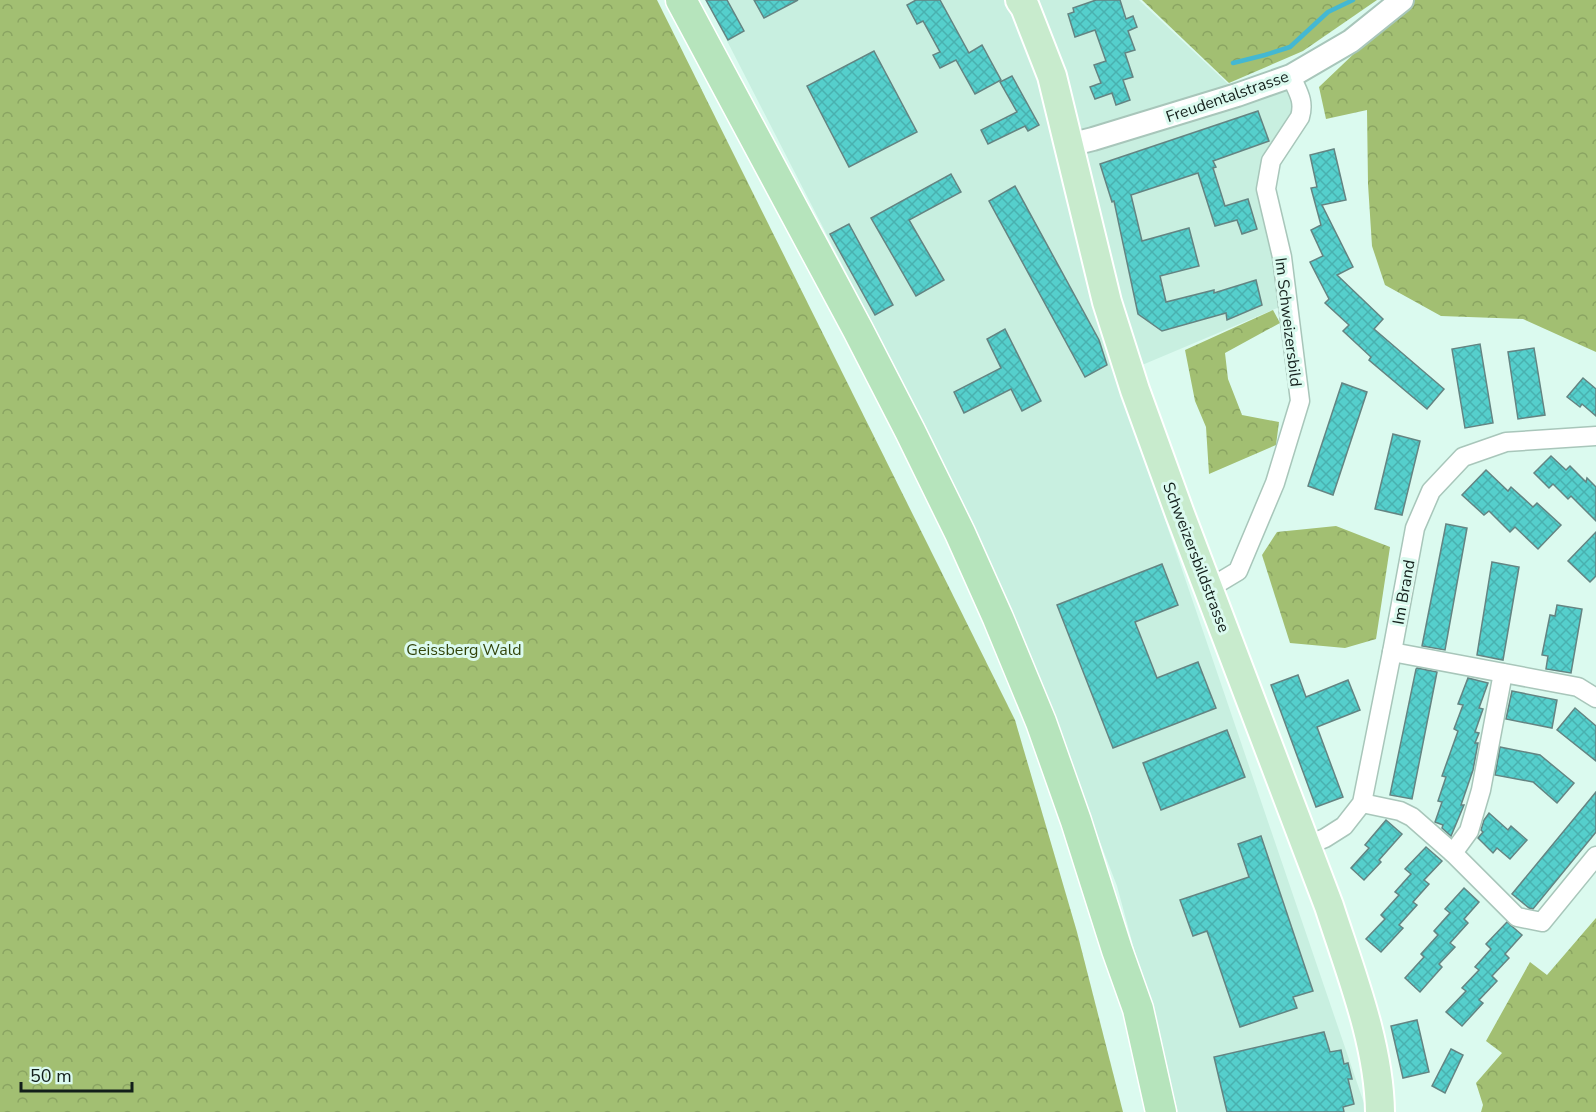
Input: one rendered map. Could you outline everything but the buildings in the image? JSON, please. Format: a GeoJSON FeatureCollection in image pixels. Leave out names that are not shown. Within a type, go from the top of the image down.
{"type":"FeatureCollection","features":[{"type":"Feature","properties":{"kind":"highway"},"geometry":{"type":"LineString","coordinates":[[681,0],[910,431],[960,533],[998,618],[1053,755],[1080,831],[1138,1009],[1161,1112]]}},
{"type":"Feature","properties":{"kind":"highway"},"geometry":{"type":"LineString","coordinates":[[1117,950],[1127,1012],[1148,1112]]}},
{"type":"Feature","properties":{"kind":"main road","name":"Schweizersbildstrasse"},"geometry":{"type":"LineString","coordinates":[[1020,0],[1025,7],[1052,76],[1107,302],[1135,390],[1329,906],[1368,1032],[1380,1089],[1380,1112]]}},
{"type":"Feature","properties":{"kind":"street","name":"Freudentalstrasse"},"geometry":{"type":"LineString","coordinates":[[1069,145],[1237,95],[1291,76],[1351,41],[1402,0]]}},
{"type":"Feature","properties":{"kind":"street","name":"Im Schweizersbild"},"geometry":{"type":"LineString","coordinates":[[1208,589],[1238,571],[1275,483],[1300,401],[1282,256],[1266,189],[1271,161],[1300,117],[1302,110],[1302,100],[1291,76]]}},
{"type":"Feature","properties":{"kind":"street","name":"Im Brand"},"geometry":{"type":"LineString","coordinates":[[1306,846],[1344,826],[1362,803],[1415,528],[1431,491],[1463,457],[1506,441],[1596,436]]}},
{"type":"Feature","properties":{"kind":"street"},"geometry":{"type":"LineString","coordinates":[[1392,652],[1578,687],[1596,698]]}},
{"type":"Feature","properties":{"kind":"street"},"geometry":{"type":"LineString","coordinates":[[1453,853],[1469,831],[1481,790],[1503,673]]}},
{"type":"Feature","properties":{"kind":"street"},"geometry":{"type":"LineString","coordinates":[[1362,803],[1400,811],[1412,817],[1453,853],[1517,917],[1542,922],[1596,856]]}},
{"type":"Feature","properties":{"kind":"shaded area"},"geometry":{"type":"Polygon","coordinates":[[[706,0],[1139,0],[1245,100],[1289,85],[1296,114],[1259,193],[1282,306],[1116,376],[1367,1112],[1178,1112],[1117,886],[1040,687],[933,441],[706,0]]]}},
{"type":"Feature","properties":{"kind":"green space","name":"Geissberg Wald"},"geometry":{"type":"Polygon","coordinates":[[[0,0],[657,0],[1015,720],[1077,932],[1123,1112],[0,1112],[0,0]]]}},
{"type":"Feature","properties":{"kind":"green space"},"geometry":{"type":"Polygon","coordinates":[[[1142,0],[1377,0],[1303,51],[1229,83],[1142,0]]]}},
{"type":"Feature","properties":{"kind":"green space"},"geometry":{"type":"Polygon","coordinates":[[[1415,0],[1596,0],[1596,352],[1523,319],[1441,316],[1385,285],[1372,246],[1367,110],[1326,119],[1319,87],[1383,26],[1415,0]]]}},
{"type":"Feature","properties":{"kind":"green space"},"geometry":{"type":"Polygon","coordinates":[[[1273,310],[1280,323],[1225,353],[1228,379],[1242,415],[1279,422],[1276,445],[1209,474],[1206,427],[1195,401],[1185,350],[1273,310]]]}},
{"type":"Feature","properties":{"kind":"green space"},"geometry":{"type":"Polygon","coordinates":[[[1336,526],[1390,547],[1376,639],[1345,648],[1290,643],[1262,555],[1277,532],[1336,526]]]}},
{"type":"Feature","properties":{"kind":"green space"},"geometry":{"type":"Polygon","coordinates":[[[1596,918],[1596,1112],[1481,1112],[1483,1105],[1476,1083],[1502,1053],[1486,1041],[1530,962],[1547,975],[1596,918]]]}},
{"type":"Feature","properties":{"kind":"waterway"},"geometry":{"type":"LineString","coordinates":[[1233,63],[1290,47],[1328,12],[1353,0]]}}]}
